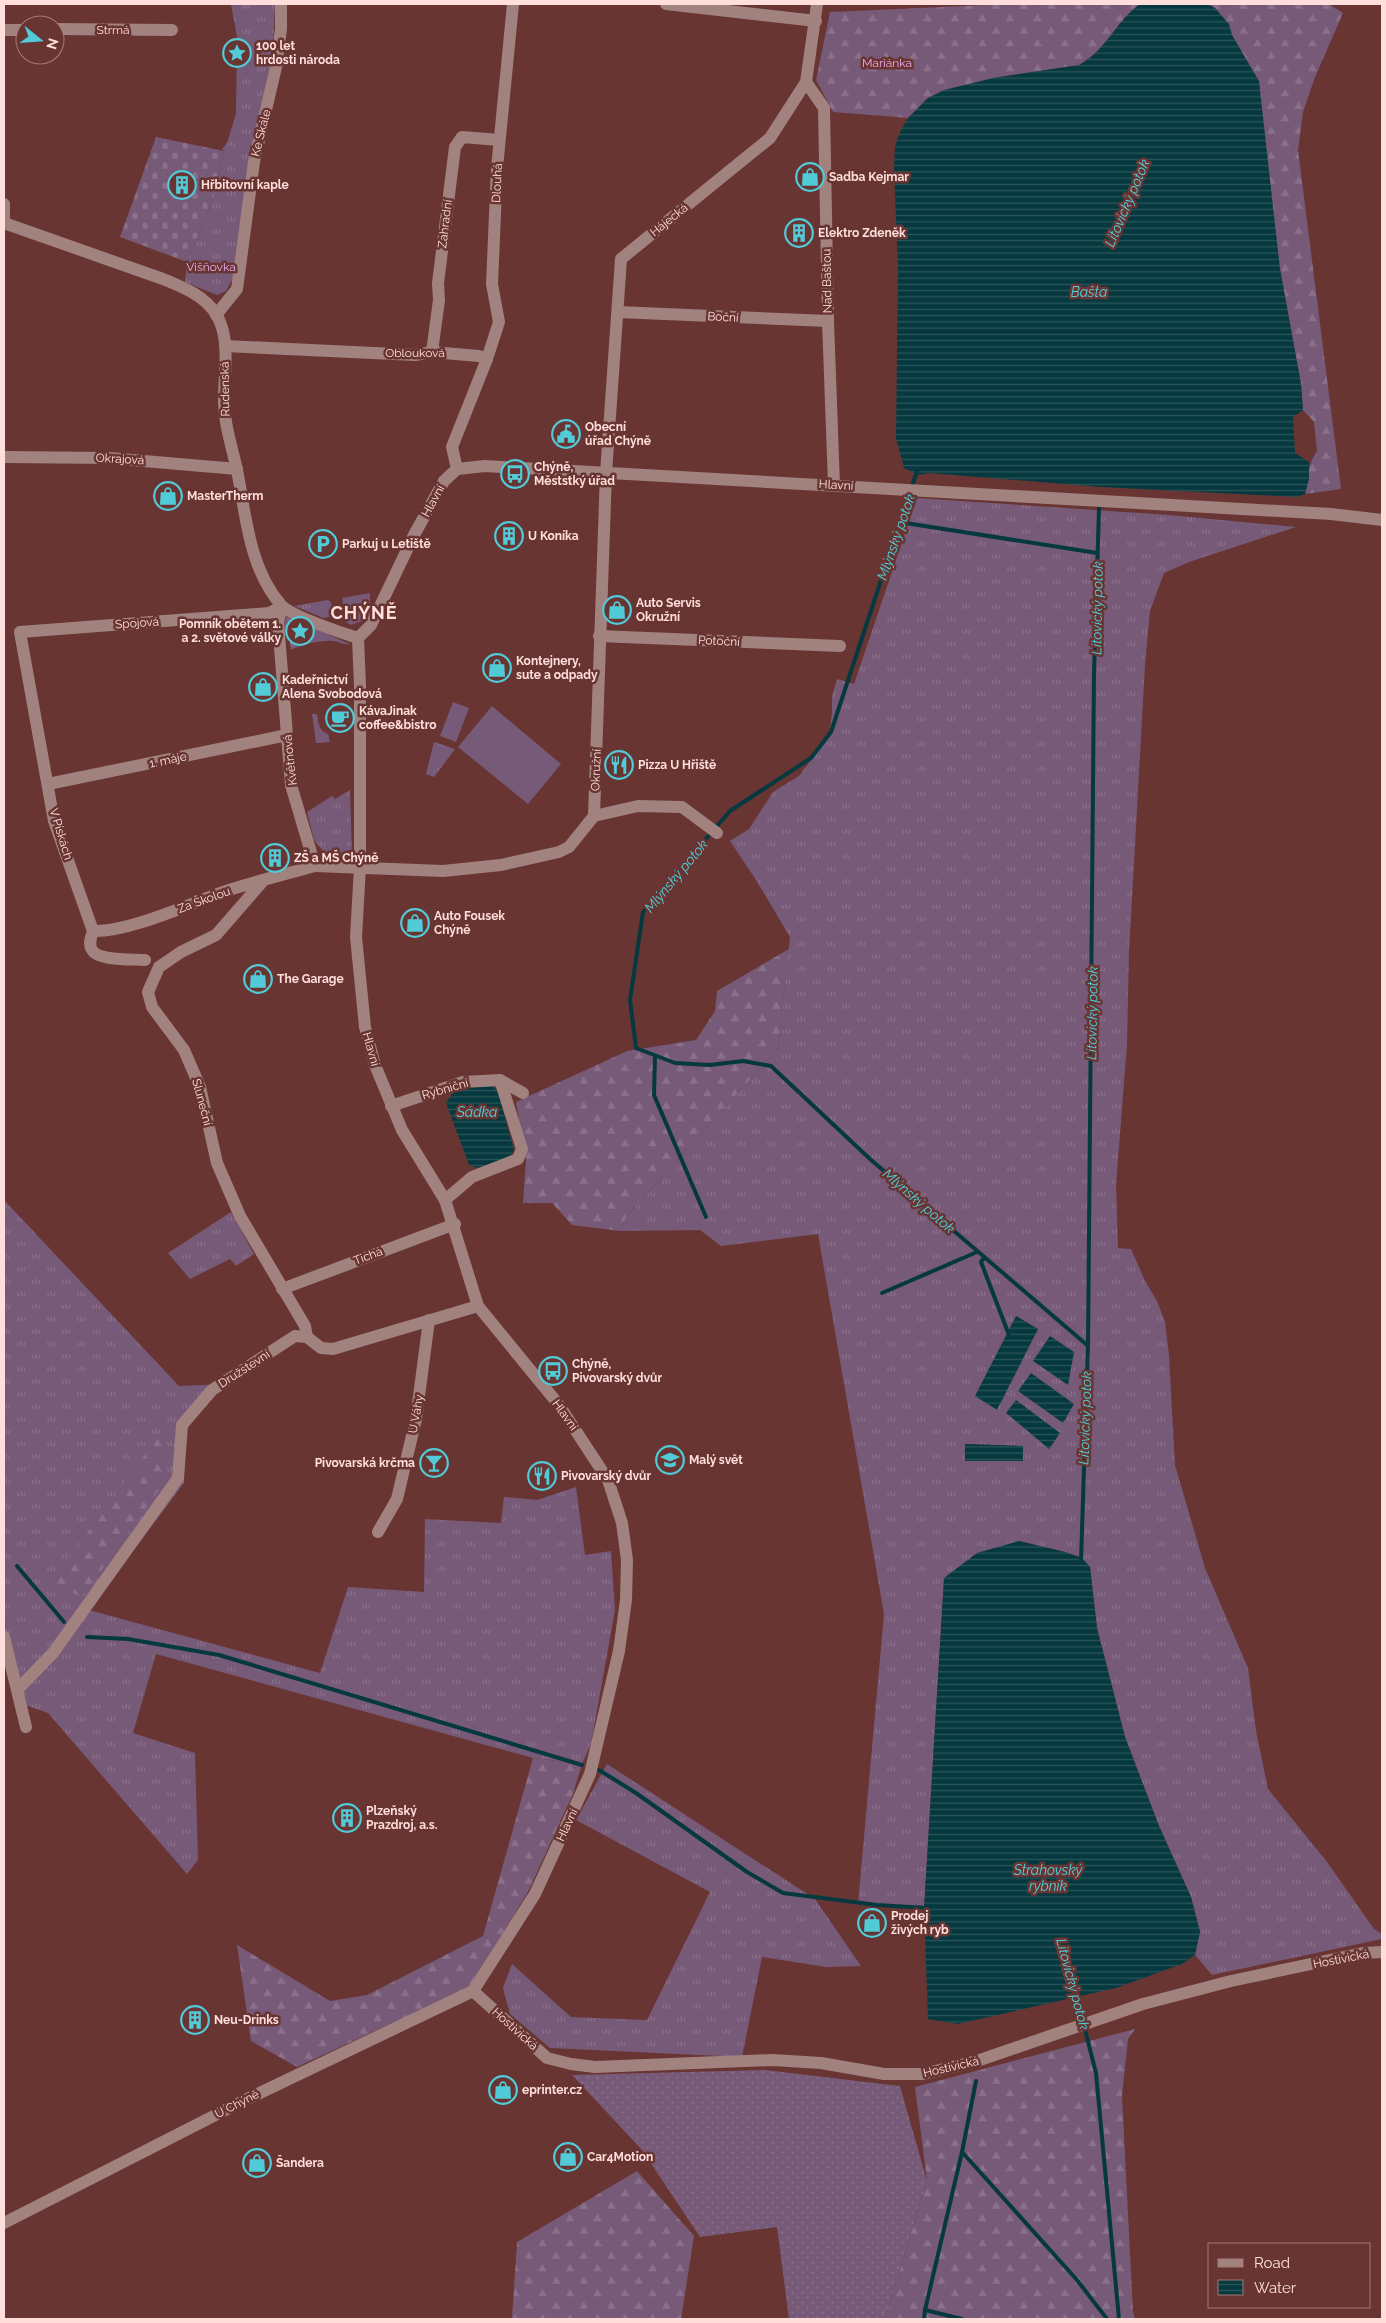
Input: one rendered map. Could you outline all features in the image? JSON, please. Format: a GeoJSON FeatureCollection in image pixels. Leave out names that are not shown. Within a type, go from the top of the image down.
{"type":"FeatureCollection","features":[{"type":"Feature","properties":{"kind":"street","name":"Ke Skále"},"geometry":{"type":"LineString","coordinates":[[216,315],[237,289],[254,162],[276,67],[281,29],[281,4]]}},
{"type":"Feature","properties":{"kind":"street","name":"Dlouhá"},"geometry":{"type":"LineString","coordinates":[[487,359],[499,322],[492,284],[499,140],[513,4]]}},
{"type":"Feature","properties":{"kind":"street"},"geometry":{"type":"LineString","coordinates":[[666,4],[816,21]]}},
{"type":"Feature","properties":{"kind":"street","name":"Hájecká"},"geometry":{"type":"LineString","coordinates":[[606,473],[621,259],[770,138],[806,82],[817,4]]}},
{"type":"Feature","properties":{"kind":"street","name":"Strmá"},"geometry":{"type":"LineString","coordinates":[[65,29],[172,30]]}},
{"type":"Feature","properties":{"kind":"street","name":"Nad Baštou"},"geometry":{"type":"LineString","coordinates":[[806,82],[824,108],[828,321],[834,485]]}},
{"type":"Feature","properties":{"kind":"street","name":"Zahradní"},"geometry":{"type":"LineString","coordinates":[[432,352],[439,300],[438,283],[455,147],[462,137],[499,140]]}},
{"type":"Feature","properties":{"kind":"street"},"geometry":{"type":"LineString","coordinates":[[4,204],[4,223]]}},
{"type":"Feature","properties":{"kind":"street","name":"Rudenská"},"geometry":{"type":"LineString","coordinates":[[4,223],[185,289],[208,303],[222,328],[225,346],[225,409],[252,547],[260,570],[282,607]]}},
{"type":"Feature","properties":{"kind":"street","name":"Boční"},"geometry":{"type":"LineString","coordinates":[[618,312],[828,321]]}},
{"type":"Feature","properties":{"kind":"street","name":"Oblouková"},"geometry":{"type":"LineString","coordinates":[[225,346],[415,355],[432,352],[479,356],[487,359]]}},
{"type":"Feature","properties":{"kind":"street"},"geometry":{"type":"LineString","coordinates":[[457,469],[452,447],[487,359]]}},
{"type":"Feature","properties":{"kind":"street","name":"Okrajová"},"geometry":{"type":"LineString","coordinates":[[4,457],[109,458],[237,469]]}},
{"type":"Feature","properties":{"kind":"street","name":"Hlavní"},"geometry":{"type":"LineString","coordinates":[[473,1991],[535,1894],[590,1774],[618,1659],[626,1600],[627,1560],[622,1523],[605,1474],[559,1405],[478,1306],[446,1200],[422,1165],[391,1106],[375,1065],[365,1027],[356,937],[360,867],[360,686],[358,638],[371,625],[414,536],[444,481],[457,469],[485,466],[1331,514],[1382,520]]}},
{"type":"Feature","properties":{"kind":"street","name":"Okružní"},"geometry":{"type":"LineString","coordinates":[[594,816],[606,473]]}},
{"type":"Feature","properties":{"kind":"street"},"geometry":{"type":"LineString","coordinates":[[282,607],[312,621],[358,638]]}},
{"type":"Feature","properties":{"kind":"street","name":"Spojová"},"geometry":{"type":"LineString","coordinates":[[20,632],[269,613],[282,607]]}},
{"type":"Feature","properties":{"kind":"street","name":"Květnová"},"geometry":{"type":"LineString","coordinates":[[282,607],[278,622],[291,785],[314,866]]}},
{"type":"Feature","properties":{"kind":"street","name":"V Pískách"},"geometry":{"type":"LineString","coordinates":[[20,632],[54,821],[93,931],[90,941],[91,949],[97,955],[145,960]]}},
{"type":"Feature","properties":{"kind":"street","name":"Potoční"},"geometry":{"type":"LineString","coordinates":[[599,636],[840,646]]}},
{"type":"Feature","properties":{"kind":"street","name":"1. máje"},"geometry":{"type":"LineString","coordinates":[[48,784],[287,735]]}},
{"type":"Feature","properties":{"kind":"street"},"geometry":{"type":"LineString","coordinates":[[314,866],[443,871],[501,865],[559,852],[569,847],[594,816],[638,806],[682,807],[717,833]]}},
{"type":"Feature","properties":{"kind":"street","name":"Za Školou"},"geometry":{"type":"LineString","coordinates":[[93,931],[103,931],[155,917],[230,890],[314,866]]}},
{"type":"Feature","properties":{"kind":"street","name":"Sluneční"},"geometry":{"type":"LineString","coordinates":[[263,881],[216,935],[181,952],[159,967],[148,992],[152,1007],[184,1050],[200,1086],[217,1163],[240,1216],[305,1326],[307,1337]]}},
{"type":"Feature","properties":{"kind":"street"},"geometry":{"type":"LineString","coordinates":[[500,1080],[523,1093]]}},
{"type":"Feature","properties":{"kind":"street"},"geometry":{"type":"LineString","coordinates":[[446,1200],[472,1177],[518,1160],[522,1149],[500,1080]]}},
{"type":"Feature","properties":{"kind":"street","name":"Rybniční"},"geometry":{"type":"LineString","coordinates":[[391,1106],[463,1082],[500,1080]]}},
{"type":"Feature","properties":{"kind":"street","name":"Tichá"},"geometry":{"type":"LineString","coordinates":[[282,1289],[454,1224]]}},
{"type":"Feature","properties":{"kind":"street"},"geometry":{"type":"LineString","coordinates":[[307,1337],[321,1348],[333,1349],[478,1306]]}},
{"type":"Feature","properties":{"kind":"street","name":"U Váhy"},"geometry":{"type":"LineString","coordinates":[[378,1532],[397,1499],[416,1419],[429,1320]]}},
{"type":"Feature","properties":{"kind":"street","name":"Družstevní"},"geometry":{"type":"LineString","coordinates":[[18,1689],[53,1654],[178,1478],[182,1425],[212,1390],[295,1336],[307,1337]]}},
{"type":"Feature","properties":{"kind":"street"},"geometry":{"type":"LineString","coordinates":[[4,1638],[26,1727]]}},
{"type":"Feature","properties":{"kind":"street","name":"Hostivická"},"geometry":{"type":"LineString","coordinates":[[473,1991],[547,2058],[571,2064],[595,2067],[773,2060],[821,2064],[884,2074],[923,2074],[977,2061],[1143,2004],[1204,1988],[1363,1953],[1382,1952]]}},
{"type":"Feature","properties":{"kind":"street","name":"U Chýně"},"geometry":{"type":"LineString","coordinates":[[4,2223],[243,2100],[473,1991]]}},
{"type":"Feature","properties":{"kind":"green space","name":"Višňovka"},"geometry":{"type":"Polygon","coordinates":[[[231,4],[275,4],[272,69],[233,278],[226,291],[217,295],[185,282],[187,262],[214,196],[224,151],[222,149],[227,143],[236,114],[237,37],[231,4]]]}},
{"type":"Feature","properties":{"kind":"green space","name":"Mariánka"},"geometry":{"type":"Polygon","coordinates":[[[1009,4],[1140,4],[1131,11],[1097,52],[1079,65],[993,78],[928,98],[908,118],[833,112],[816,80],[830,12],[1009,4]]]}},
{"type":"Feature","properties":{"kind":"green space"},"geometry":{"type":"Polygon","coordinates":[[[1207,4],[1329,4],[1343,13],[1315,77],[1303,112],[1298,150],[1341,489],[1305,494],[1310,467],[1317,451],[1314,422],[1303,410],[1301,384],[1280,269],[1232,35],[1215,8],[1207,4]]]}},
{"type":"Feature","properties":{"kind":"green space"},"geometry":{"type":"Polygon","coordinates":[[[156,137],[224,151],[214,196],[187,262],[120,237],[156,137]]]}},
{"type":"Feature","properties":{"kind":"green space"},"geometry":{"type":"Polygon","coordinates":[[[917,498],[1169,515],[1296,527],[1189,562],[1164,573],[1150,611],[1145,665],[1129,952],[1127,1044],[1116,1185],[1118,1248],[1131,1249],[1145,1281],[1157,1301],[1165,1322],[1169,1355],[1175,1465],[1205,1568],[1248,1668],[1256,1731],[1268,1789],[1327,1862],[1374,1929],[1382,1934],[1382,1939],[1212,1975],[1195,1955],[1200,1932],[1191,1897],[1159,1826],[1125,1737],[1097,1628],[1090,1567],[1082,1558],[1019,1541],[944,1579],[924,1910],[858,1904],[884,1614],[818,1234],[721,1246],[700,1230],[620,1231],[627,1216],[778,1048],[790,937],[730,841],[749,829],[773,792],[799,776],[829,736],[832,696],[837,679],[854,684],[917,498]],[[1016,1316],[996,1409],[1038,1329],[1016,1316]],[[965,1444],[1023,1461],[1023,1446],[965,1444]]]}},
{"type":"Feature","properties":{"kind":"green space"},"geometry":{"type":"Polygon","coordinates":[[[370,593],[370,614],[362,621],[351,625],[346,622],[342,598],[370,593]]]}},
{"type":"Feature","properties":{"kind":"green space"},"geometry":{"type":"Polygon","coordinates":[[[328,600],[331,602],[333,616],[324,618],[294,606],[328,600]]]}},
{"type":"Feature","properties":{"kind":"green space"},"geometry":{"type":"Polygon","coordinates":[[[286,617],[349,644],[323,641],[291,650],[288,630],[283,628],[286,617]]]}},
{"type":"Feature","properties":{"kind":"green space"},"geometry":{"type":"Polygon","coordinates":[[[453,702],[469,708],[456,742],[440,736],[453,702]]]}},
{"type":"Feature","properties":{"kind":"green space"},"geometry":{"type":"Polygon","coordinates":[[[492,706],[561,764],[528,804],[458,747],[492,706]]]}},
{"type":"Feature","properties":{"kind":"green space"},"geometry":{"type":"Polygon","coordinates":[[[312,714],[317,714],[320,726],[328,734],[330,742],[316,743],[312,714]]]}},
{"type":"Feature","properties":{"kind":"green space"},"geometry":{"type":"Polygon","coordinates":[[[434,742],[455,749],[434,777],[426,774],[434,742]]]}},
{"type":"Feature","properties":{"kind":"green space"},"geometry":{"type":"Polygon","coordinates":[[[350,790],[352,858],[332,862],[314,840],[307,812],[332,796],[335,799],[350,790]]]}},
{"type":"Feature","properties":{"kind":"green space"},"geometry":{"type":"Polygon","coordinates":[[[789,949],[778,1048],[627,1216],[620,1231],[572,1225],[552,1203],[523,1203],[526,1160],[516,1102],[627,1051],[696,1040],[715,1011],[717,991],[789,949]]]}},
{"type":"Feature","properties":{"kind":"green space"},"geometry":{"type":"Polygon","coordinates":[[[4,1200],[179,1386],[227,1384],[185,1424],[184,1483],[89,1610],[320,1673],[348,1587],[424,1592],[425,1519],[501,1523],[504,1497],[537,1500],[576,1487],[585,1555],[611,1551],[615,1610],[591,1744],[582,1764],[533,1758],[156,1654],[133,1733],[195,1753],[198,1860],[187,1874],[48,1713],[22,1704],[4,1637],[4,1200]]]}},
{"type":"Feature","properties":{"kind":"green space"},"geometry":{"type":"Polygon","coordinates":[[[231,1212],[254,1254],[236,1266],[230,1259],[190,1279],[168,1253],[231,1212]]]}},
{"type":"Feature","properties":{"kind":"green space"},"geometry":{"type":"Polygon","coordinates":[[[162,1432],[166,1480],[81,1598],[52,1580],[162,1432]]]}},
{"type":"Feature","properties":{"kind":"green space"},"geometry":{"type":"Polygon","coordinates":[[[533,1758],[582,1764],[573,1794],[528,1892],[470,1987],[297,2067],[251,2041],[237,1945],[330,2001],[367,1995],[483,1936],[533,1758]]]}},
{"type":"Feature","properties":{"kind":"green space"},"geometry":{"type":"Polygon","coordinates":[[[607,1764],[815,1899],[861,1966],[826,1967],[762,1957],[742,2057],[550,2048],[510,2014],[503,1988],[512,1964],[571,2017],[647,2020],[710,1892],[576,1820],[607,1764]]]}},
{"type":"Feature","properties":{"kind":"green space"},"geometry":{"type":"Polygon","coordinates":[[[1135,2029],[1128,2039],[1122,2096],[1133,2312],[1135,2319],[885,2319],[927,2181],[915,2087],[1135,2029]]]}},
{"type":"Feature","properties":{"kind":"green space"},"geometry":{"type":"Polygon","coordinates":[[[765,2070],[900,2086],[927,2181],[885,2319],[789,2319],[777,2227],[700,2237],[642,2150],[572,2075],[765,2070]]]}},
{"type":"Feature","properties":{"kind":"green space"},"geometry":{"type":"Polygon","coordinates":[[[637,2171],[694,2236],[681,2319],[512,2319],[517,2242],[637,2171]]]}},
{"type":"Feature","properties":{"kind":"water","name":"Bašta"},"geometry":{"type":"Polygon","coordinates":[[[1140,4],[1207,4],[1215,8],[1229,24],[1232,35],[1259,81],[1280,269],[1301,384],[1303,410],[1293,417],[1295,453],[1309,462],[1309,479],[1305,494],[1297,497],[1101,487],[929,473],[918,475],[904,468],[896,439],[898,268],[894,168],[895,146],[900,132],[908,118],[928,98],[944,90],[993,78],[1079,65],[1097,52],[1131,11],[1140,4]]]}},
{"type":"Feature","properties":{"kind":"water","name":"Sádka"},"geometry":{"type":"Polygon","coordinates":[[[480,1084],[492,1085],[498,1092],[514,1150],[510,1158],[477,1168],[469,1165],[446,1103],[454,1091],[480,1084]]]}},
{"type":"Feature","properties":{"kind":"water"},"geometry":{"type":"Polygon","coordinates":[[[1016,1316],[1038,1329],[997,1410],[975,1396],[1016,1316]]]}},
{"type":"Feature","properties":{"kind":"water"},"geometry":{"type":"Polygon","coordinates":[[[1050,1336],[1074,1352],[1068,1385],[1033,1361],[1050,1336]]]}},
{"type":"Feature","properties":{"kind":"water"},"geometry":{"type":"Polygon","coordinates":[[[1031,1373],[1074,1404],[1063,1423],[1018,1391],[1031,1373]]]}},
{"type":"Feature","properties":{"kind":"water"},"geometry":{"type":"Polygon","coordinates":[[[1016,1400],[1060,1433],[1049,1449],[1006,1413],[1016,1400]]]}},
{"type":"Feature","properties":{"kind":"water"},"geometry":{"type":"Polygon","coordinates":[[[965,1444],[1023,1446],[1023,1461],[965,1461],[965,1444]]]}},
{"type":"Feature","properties":{"kind":"water","name":"Strahovský rybník"},"geometry":{"type":"Polygon","coordinates":[[[1019,1541],[1082,1558],[1090,1567],[1097,1628],[1125,1737],[1159,1826],[1191,1897],[1200,1932],[1195,1955],[1182,1964],[1116,1988],[958,2024],[928,2019],[924,1908],[944,1578],[977,1553],[1019,1541]]]}},
{"type":"Feature","properties":{"kind":"waterway","name":"Mlýnský potok"},"geometry":{"type":"LineString","coordinates":[[917,471],[831,732],[811,758],[730,811],[643,912],[630,1000],[636,1048],[675,1063],[710,1065],[743,1061],[771,1066],[870,1159],[1087,1345]]}},
{"type":"Feature","properties":{"kind":"waterway","name":"Litovický potok"},"geometry":{"type":"LineString","coordinates":[[1081,1561],[1088,1345],[1094,673],[1099,508]]}},
{"type":"Feature","properties":{"kind":"waterway"},"geometry":{"type":"LineString","coordinates":[[899,522],[1097,553]]}},
{"type":"Feature","properties":{"kind":"waterway"},"geometry":{"type":"LineString","coordinates":[[655,1056],[654,1095],[706,1217]]}},
{"type":"Feature","properties":{"kind":"waterway"},"geometry":{"type":"LineString","coordinates":[[882,1293],[977,1252]]}},
{"type":"Feature","properties":{"kind":"waterway"},"geometry":{"type":"LineString","coordinates":[[984,1258],[981,1262],[1009,1335]]}},
{"type":"Feature","properties":{"kind":"waterway"},"geometry":{"type":"LineString","coordinates":[[17,1566],[64,1622]]}},
{"type":"Feature","properties":{"kind":"waterway"},"geometry":{"type":"LineString","coordinates":[[87,1637],[128,1639],[219,1655],[582,1765]]}},
{"type":"Feature","properties":{"kind":"waterway"},"geometry":{"type":"LineString","coordinates":[[599,1770],[636,1793],[747,1872],[783,1893],[877,1905],[928,1908]]}},
{"type":"Feature","properties":{"kind":"waterway","name":"Litovický potok"},"geometry":{"type":"LineString","coordinates":[[1076,1994],[1096,2073],[1119,2319]]}},
{"type":"Feature","properties":{"kind":"waterway"},"geometry":{"type":"LineString","coordinates":[[976,2081],[962,2152],[1077,2280],[1107,2319]]}},
{"type":"Feature","properties":{"kind":"waterway"},"geometry":{"type":"LineString","coordinates":[[962,2152],[925,2310],[962,2319]]}},
{"type":"Feature","properties":{"kind":"waterway"},"geometry":{"type":"LineString","coordinates":[[924,2319],[925,2310]]}},
{"type":"Feature","properties":{"kind":"place","name":"100 let hrdosti národa"},"geometry":{"type":"Point","coordinates":[237,53]}},
{"type":"Feature","properties":{"kind":"place","name":"Sadba Kejmar"},"geometry":{"type":"Point","coordinates":[810,177]}},
{"type":"Feature","properties":{"kind":"place","name":"Hřbitovní kaple"},"geometry":{"type":"Point","coordinates":[182,185]}},
{"type":"Feature","properties":{"kind":"place","name":"Elektro Zdeněk"},"geometry":{"type":"Point","coordinates":[799,233]}},
{"type":"Feature","properties":{"kind":"place","name":"Obecní úřad Chýně"},"geometry":{"type":"Point","coordinates":[566,434]}},
{"type":"Feature","properties":{"kind":"place","name":"Chýně, Měststký úřad"},"geometry":{"type":"Point","coordinates":[515,474]}},
{"type":"Feature","properties":{"kind":"place","name":"MasterTherm"},"geometry":{"type":"Point","coordinates":[168,496]}},
{"type":"Feature","properties":{"kind":"place","name":"U Koníka"},"geometry":{"type":"Point","coordinates":[509,536]}},
{"type":"Feature","properties":{"kind":"place","name":"Parkuj u Letiště"},"geometry":{"type":"Point","coordinates":[323,544]}},
{"type":"Feature","properties":{"kind":"place","name":"Auto Servis Okružní"},"geometry":{"type":"Point","coordinates":[617,610]}},
{"type":"Feature","properties":{"kind":"place","name":"Pomník obětem 1. a 2. světové války"},"geometry":{"type":"Point","coordinates":[300,631]}},
{"type":"Feature","properties":{"kind":"place","name":"Kontejnery, sute a odpady"},"geometry":{"type":"Point","coordinates":[497,668]}},
{"type":"Feature","properties":{"kind":"place","name":"Kadeřnictví Alena Svobodová"},"geometry":{"type":"Point","coordinates":[263,687]}},
{"type":"Feature","properties":{"kind":"place","name":"KávaJinak coffee&bistro"},"geometry":{"type":"Point","coordinates":[340,718]}},
{"type":"Feature","properties":{"kind":"place","name":"Pizza U Hřiště"},"geometry":{"type":"Point","coordinates":[619,765]}},
{"type":"Feature","properties":{"kind":"place","name":"ZŠ a MŠ Chýně"},"geometry":{"type":"Point","coordinates":[275,858]}},
{"type":"Feature","properties":{"kind":"place","name":"Auto Fousek Chýně"},"geometry":{"type":"Point","coordinates":[415,923]}},
{"type":"Feature","properties":{"kind":"place","name":"The Garage"},"geometry":{"type":"Point","coordinates":[258,979]}},
{"type":"Feature","properties":{"kind":"place","name":"Chýně, Pivovarský dvůr"},"geometry":{"type":"Point","coordinates":[553,1371]}},
{"type":"Feature","properties":{"kind":"place","name":"Malý svět"},"geometry":{"type":"Point","coordinates":[670,1460]}},
{"type":"Feature","properties":{"kind":"place","name":"Pivovarská krčma"},"geometry":{"type":"Point","coordinates":[434,1463]}},
{"type":"Feature","properties":{"kind":"place","name":"Pivovarský dvůr"},"geometry":{"type":"Point","coordinates":[542,1476]}},
{"type":"Feature","properties":{"kind":"place","name":"Plzeňský Prazdroj, a.s."},"geometry":{"type":"Point","coordinates":[347,1818]}},
{"type":"Feature","properties":{"kind":"place","name":"Prodej živých ryb"},"geometry":{"type":"Point","coordinates":[872,1923]}},
{"type":"Feature","properties":{"kind":"place","name":"Neu-Drinks"},"geometry":{"type":"Point","coordinates":[195,2020]}},
{"type":"Feature","properties":{"kind":"place","name":"eprinter.cz"},"geometry":{"type":"Point","coordinates":[503,2090]}},
{"type":"Feature","properties":{"kind":"place","name":"Car4Motion"},"geometry":{"type":"Point","coordinates":[568,2157]}},
{"type":"Feature","properties":{"kind":"place","name":"Šandera"},"geometry":{"type":"Point","coordinates":[257,2163]}},
{"type":"Feature","properties":{"kind":"district","name":"CHÝNĚ"},"geometry":{"type":"Point","coordinates":[364,612]}}]}
